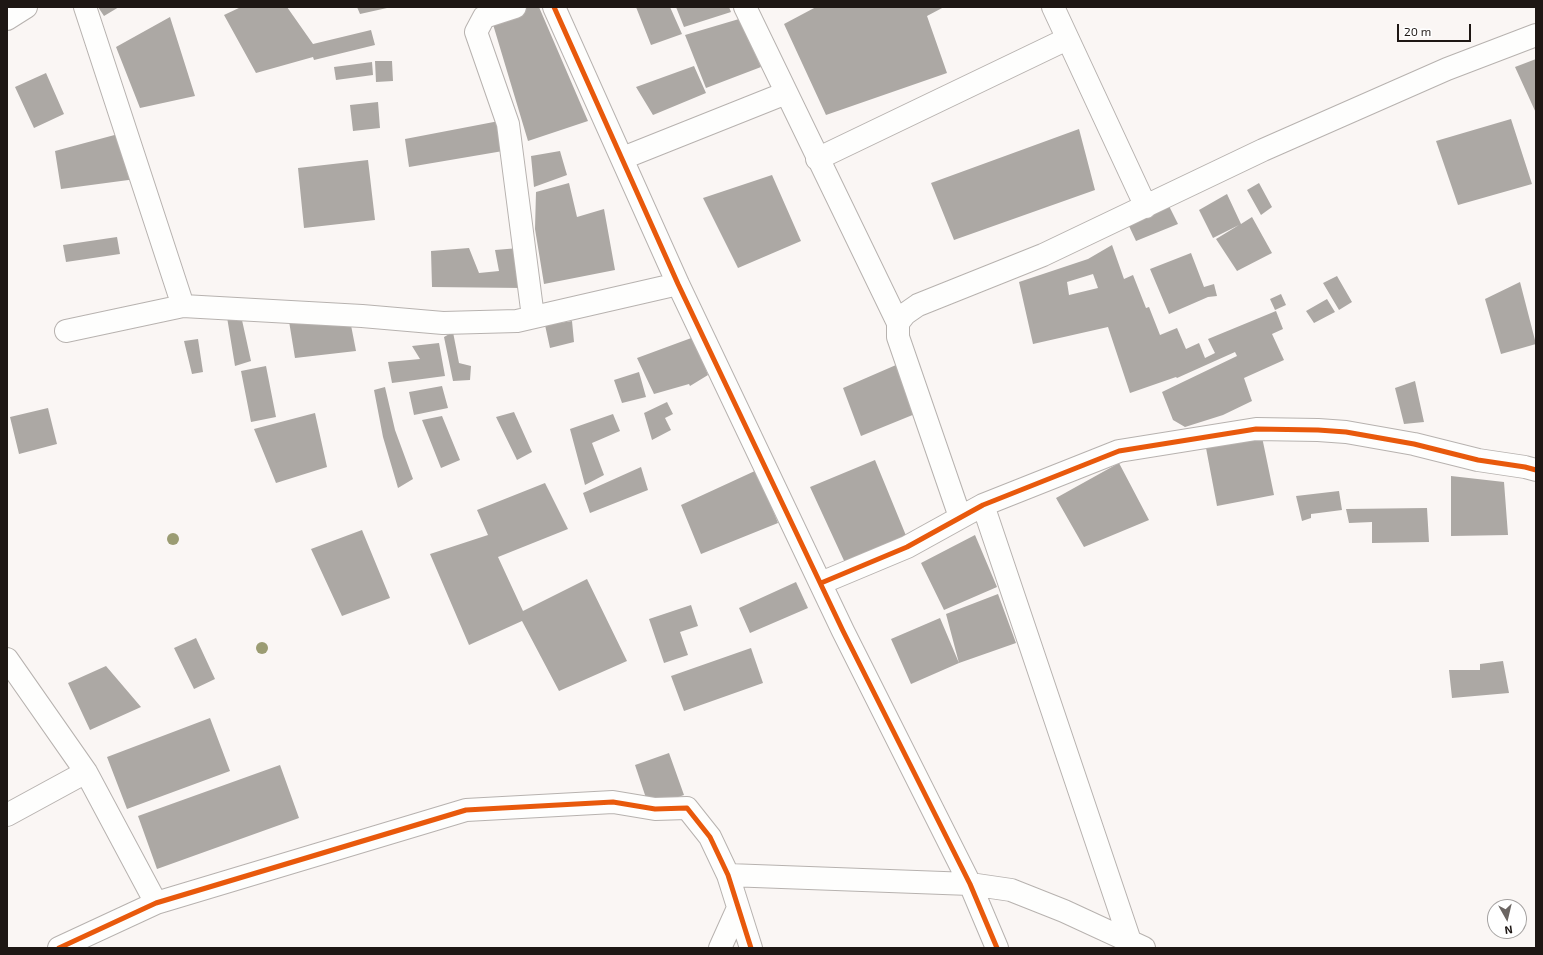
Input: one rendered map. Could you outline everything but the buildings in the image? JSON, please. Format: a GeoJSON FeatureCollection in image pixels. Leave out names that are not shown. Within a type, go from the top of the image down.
{"type":"FeatureCollection","features":[{"type":"Feature","properties":{"kind":"street"},"geometry":{"type":"LineString","coordinates":[[7,19],[26,7]]}},
{"type":"Feature","properties":{"kind":"street"},"geometry":{"type":"LineString","coordinates":[[85,7],[183,306]]}},
{"type":"Feature","properties":{"kind":"street"},"geometry":{"type":"LineString","coordinates":[[516,7],[484,17],[476,32],[508,124],[533,317]]}},
{"type":"Feature","properties":{"kind":"street"},"geometry":{"type":"LineString","coordinates":[[554,7],[678,284],[843,631],[970,884],[997,948]]}},
{"type":"Feature","properties":{"kind":"street"},"geometry":{"type":"LineString","coordinates":[[745,7],[817,159],[898,323],[898,337],[960,517]]}},
{"type":"Feature","properties":{"kind":"street"},"geometry":{"type":"LineString","coordinates":[[1052,7],[1146,207]]}},
{"type":"Feature","properties":{"kind":"street"},"geometry":{"type":"LineString","coordinates":[[898,323],[905,314],[918,305],[1043,254],[1146,207],[1298,134],[1447,69],[1536,35]]}},
{"type":"Feature","properties":{"kind":"street"},"geometry":{"type":"LineString","coordinates":[[817,159],[1067,39]]}},
{"type":"Feature","properties":{"kind":"street"},"geometry":{"type":"LineString","coordinates":[[622,158],[786,93]]}},
{"type":"Feature","properties":{"kind":"street"},"geometry":{"type":"LineString","coordinates":[[66,331],[183,306],[443,323],[517,321],[678,284]]}},
{"type":"Feature","properties":{"kind":"street"},"geometry":{"type":"LineString","coordinates":[[821,583],[907,547],[983,505],[1119,451],[1256,429],[1346,432],[1414,444],[1478,460],[1536,470]]}},
{"type":"Feature","properties":{"kind":"street"},"geometry":{"type":"LineString","coordinates":[[983,505],[1137,945]]}},
{"type":"Feature","properties":{"kind":"street"},"geometry":{"type":"LineString","coordinates":[[7,659],[86,772],[156,903]]}},
{"type":"Feature","properties":{"kind":"street"},"geometry":{"type":"LineString","coordinates":[[7,815],[86,772]]}},
{"type":"Feature","properties":{"kind":"street"},"geometry":{"type":"LineString","coordinates":[[58,948],[156,903],[466,810],[613,802],[655,809],[686,808],[710,837],[728,875],[751,948]]}},
{"type":"Feature","properties":{"kind":"street"},"geometry":{"type":"LineString","coordinates":[[728,875],[970,884],[1011,890],[1064,911],[1137,945]]}},
{"type":"Feature","properties":{"kind":"street"},"geometry":{"type":"LineString","coordinates":[[720,948],[738,908]]}},
{"type":"Feature","properties":{"kind":"cycle path"},"geometry":{"type":"LineString","coordinates":[[554,7],[678,284],[843,631],[970,884],[997,948]]}},
{"type":"Feature","properties":{"kind":"cycle path"},"geometry":{"type":"LineString","coordinates":[[821,583],[907,547],[983,505],[1119,451],[1256,429],[1346,432],[1414,444],[1478,460],[1536,470]]}},
{"type":"Feature","properties":{"kind":"cycle path"},"geometry":{"type":"LineString","coordinates":[[59,948],[156,903],[466,810],[613,802],[655,809],[687,808],[710,837],[728,875],[751,948]]}}]}
